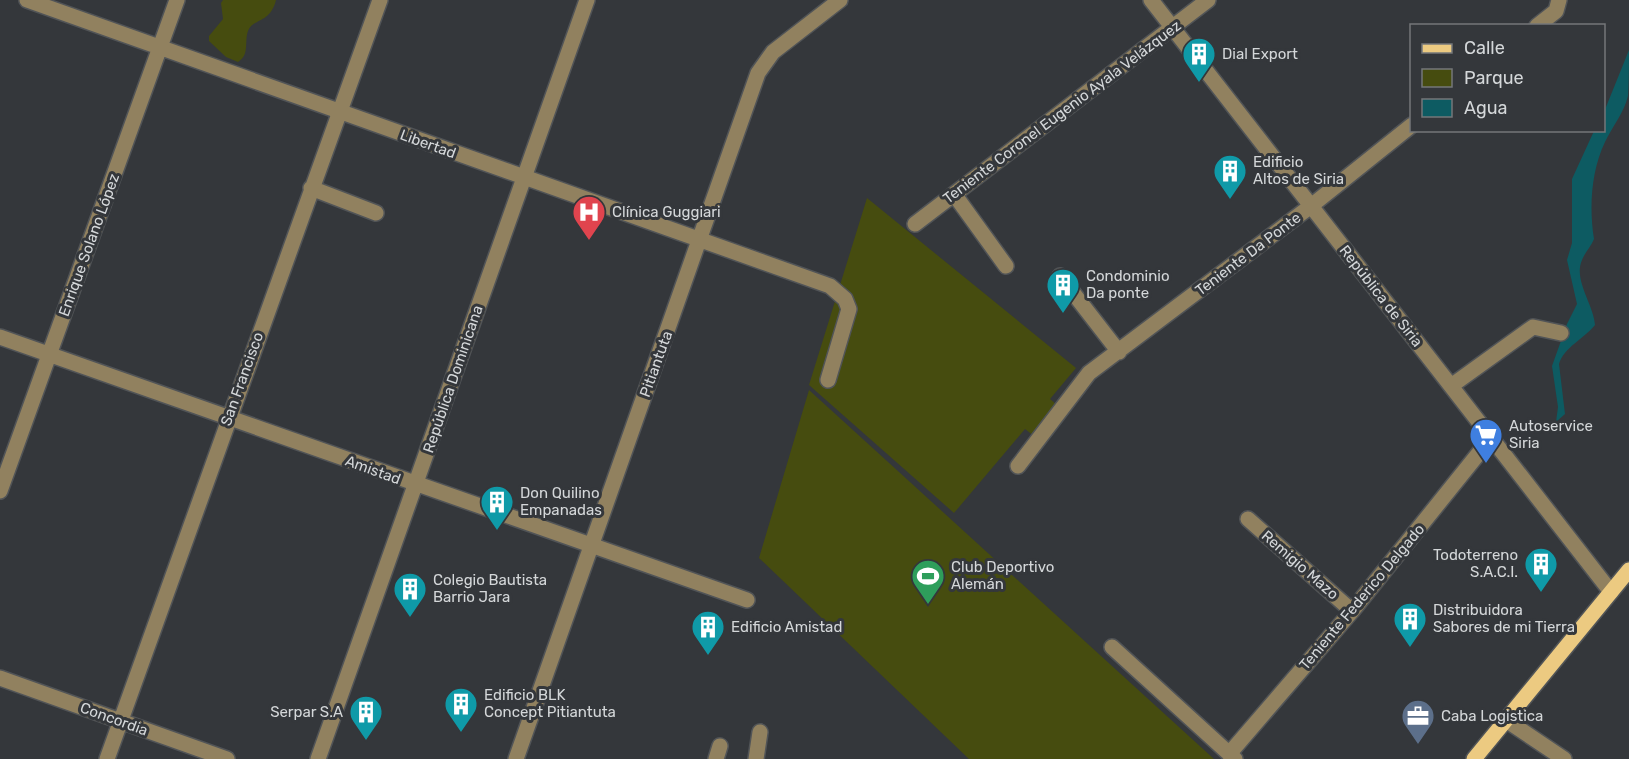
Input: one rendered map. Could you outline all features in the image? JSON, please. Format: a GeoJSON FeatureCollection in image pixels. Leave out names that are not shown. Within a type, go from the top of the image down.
{"type":"FeatureCollection","features":[{"type":"Feature","properties":{"kind":"main road"},"geometry":{"type":"LineString","coordinates":[[1474,759],[1629,570]]}},
{"type":"Feature","properties":{"kind":"street","name":"Libertad"},"geometry":{"type":"LineString","coordinates":[[27,0],[700,242],[831,286],[845,299],[849,309],[828,380]]}},
{"type":"Feature","properties":{"kind":"street","name":"Enrique Solano López"},"geometry":{"type":"LineString","coordinates":[[0,490],[177,0]]}},
{"type":"Feature","properties":{"kind":"street","name":"San Francisco"},"geometry":{"type":"LineString","coordinates":[[107,759],[380,0]]}},
{"type":"Feature","properties":{"kind":"street","name":"República Dominicana"},"geometry":{"type":"LineString","coordinates":[[318,759],[587,0]]}},
{"type":"Feature","properties":{"kind":"street","name":"Pitiantuta"},"geometry":{"type":"LineString","coordinates":[[516,759],[758,73],[773,52],[840,0]]}},
{"type":"Feature","properties":{"kind":"street","name":"República de Siria"},"geometry":{"type":"LineString","coordinates":[[1151,0],[1611,592]]}},
{"type":"Feature","properties":{"kind":"street","name":"Teniente Coronel Eugenio Ayala Velázquez"},"geometry":{"type":"LineString","coordinates":[[915,224],[1208,0]]}},
{"type":"Feature","properties":{"kind":"street"},"geometry":{"type":"LineString","coordinates":[[1539,24],[1556,10],[1561,1]]}},
{"type":"Feature","properties":{"kind":"street","name":"Teniente Da Ponte"},"geometry":{"type":"LineString","coordinates":[[1018,466],[1083,380],[1311,206],[1410,127]]}},
{"type":"Feature","properties":{"kind":"street"},"geometry":{"type":"LineString","coordinates":[[311,188],[376,213]]}},
{"type":"Feature","properties":{"kind":"street"},"geometry":{"type":"LineString","coordinates":[[954,194],[1006,266]]}},
{"type":"Feature","properties":{"kind":"street"},"geometry":{"type":"LineString","coordinates":[[1060,276],[1119,352]]}},
{"type":"Feature","properties":{"kind":"street"},"geometry":{"type":"LineString","coordinates":[[1451,386],[1533,327],[1561,333]]}},
{"type":"Feature","properties":{"kind":"street","name":"Amistad"},"geometry":{"type":"LineString","coordinates":[[0,337],[591,548],[747,600]]}},
{"type":"Feature","properties":{"kind":"street","name":"Teniente Federico Delgado"},"geometry":{"type":"LineString","coordinates":[[1232,756],[1491,438]]}},
{"type":"Feature","properties":{"kind":"street","name":"Remigio Mazo"},"geometry":{"type":"LineString","coordinates":[[1248,519],[1352,611]]}},
{"type":"Feature","properties":{"kind":"street"},"geometry":{"type":"LineString","coordinates":[[1112,647],[1232,756]]}},
{"type":"Feature","properties":{"kind":"street","name":"Concordia"},"geometry":{"type":"LineString","coordinates":[[0,678],[228,759]]}},
{"type":"Feature","properties":{"kind":"street"},"geometry":{"type":"LineString","coordinates":[[1506,720],[1564,759]]}},
{"type":"Feature","properties":{"kind":"street"},"geometry":{"type":"LineString","coordinates":[[756,759],[760,732]]}},
{"type":"Feature","properties":{"kind":"green space"},"geometry":{"type":"Polygon","coordinates":[[[223,0],[276,0],[270,13],[250,27],[244,56],[238,62],[226,57],[209,41],[209,36],[223,19],[221,3],[223,0]]]}},
{"type":"Feature","properties":{"kind":"green space"},"geometry":{"type":"Polygon","coordinates":[[[867,198],[1076,368],[1050,399],[1057,405],[1034,436],[1025,429],[954,513],[809,385],[867,198]]]}},
{"type":"Feature","properties":{"kind":"green space","name":"Club Deportivo Alemán"},"geometry":{"type":"Polygon","coordinates":[[[809,390],[1214,759],[969,759],[759,558],[809,390]]]}},
{"type":"Feature","properties":{"kind":"water"},"geometry":{"type":"Polygon","coordinates":[[[1629,50],[1628,96],[1600,153],[1594,177],[1592,202],[1594,239],[1583,257],[1580,268],[1582,284],[1595,325],[1565,353],[1559,364],[1565,414],[1556,422],[1558,407],[1552,366],[1577,304],[1567,260],[1572,243],[1572,179],[1594,132],[1605,132],[1605,110],[1629,50]]]}},
{"type":"Feature","properties":{"kind":"place","name":"Dial Export"},"geometry":{"type":"Point","coordinates":[1199,83]}},
{"type":"Feature","properties":{"kind":"place","name":"Edificio Altos de Siria"},"geometry":{"type":"Point","coordinates":[1230,200]}},
{"type":"Feature","properties":{"kind":"place","name":"Clínica Guggiari"},"geometry":{"type":"Point","coordinates":[589,241]}},
{"type":"Feature","properties":{"kind":"place","name":"Condominio Da ponte"},"geometry":{"type":"Point","coordinates":[1063,314]}},
{"type":"Feature","properties":{"kind":"place","name":"Autoservice Siria"},"geometry":{"type":"Point","coordinates":[1486,464]}},
{"type":"Feature","properties":{"kind":"place","name":"Don Quilino Empanadas"},"geometry":{"type":"Point","coordinates":[497,531]}},
{"type":"Feature","properties":{"kind":"place","name":"Todoterreno S.A.C.I."},"geometry":{"type":"Point","coordinates":[1541,593]}},
{"type":"Feature","properties":{"kind":"place","name":"Club Deportivo Alemán"},"geometry":{"type":"Point","coordinates":[928,605]}},
{"type":"Feature","properties":{"kind":"place","name":"Colegio Bautista Barrio Jara"},"geometry":{"type":"Point","coordinates":[410,618]}},
{"type":"Feature","properties":{"kind":"place","name":"Distribuidora Sabores de mi Tierra"},"geometry":{"type":"Point","coordinates":[1410,648]}},
{"type":"Feature","properties":{"kind":"place","name":"Edificio Amistad"},"geometry":{"type":"Point","coordinates":[708,656]}},
{"type":"Feature","properties":{"kind":"place","name":"Edificio BLK Concept Pitiantuta"},"geometry":{"type":"Point","coordinates":[461,733]}},
{"type":"Feature","properties":{"kind":"place","name":"Serpar S.A"},"geometry":{"type":"Point","coordinates":[366,741]}},
{"type":"Feature","properties":{"kind":"place","name":"Caba Logistica"},"geometry":{"type":"Point","coordinates":[1418,745]}}]}
